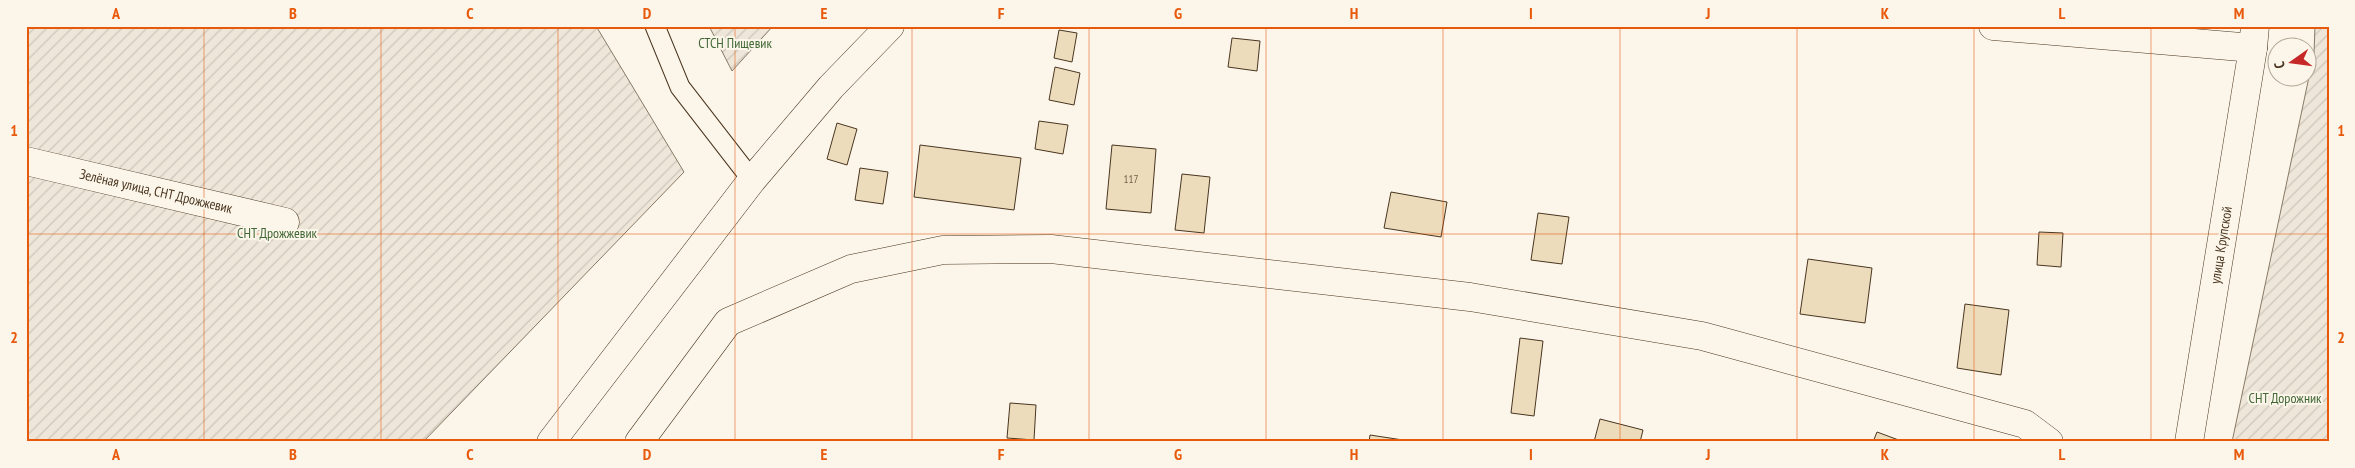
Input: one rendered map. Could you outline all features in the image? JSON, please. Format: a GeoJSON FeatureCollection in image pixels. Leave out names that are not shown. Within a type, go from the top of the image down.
{"type":"FeatureCollection","features":[{"type":"Feature","properties":{"kind":"street"},"geometry":{"type":"LineString","coordinates":[[551,442],[752,180],[831,87],[890,26]]}},
{"type":"Feature","properties":{"kind":"street"},"geometry":{"type":"LineString","coordinates":[[1992,26],[2254,37]]}},
{"type":"Feature","properties":{"kind":"street","name":"улица Крупской"},"geometry":{"type":"LineString","coordinates":[[2189,442],[2254,37]]}},
{"type":"Feature","properties":{"kind":"street","name":"Зелёная улица, СНТ Дрожжевик"},"geometry":{"type":"LineString","coordinates":[[26,161],[285,222]]}},
{"type":"Feature","properties":{"kind":"street"},"geometry":{"type":"LineString","coordinates":[[639,442],[728,322],[850,269],[942,250],[1051,250],[1470,297],[1702,336],[2025,424],[2049,442]]}},
{"type":"Feature","properties":{"kind":"lane"},"geometry":{"type":"LineString","coordinates":[[655,26],[680,87],[752,180]]}},
{"type":"Feature","properties":{"kind":"green space","name":"СНТ Дрожжевик"},"geometry":{"type":"Polygon","coordinates":[[[26,26],[596,26],[684,172],[423,442],[26,442],[26,26]]]}},
{"type":"Feature","properties":{"kind":"green space","name":"СТСН Пищевик"},"geometry":{"type":"Polygon","coordinates":[[[709,26],[773,26],[732,71],[709,26]]]}},
{"type":"Feature","properties":{"kind":"green space","name":"СНТ Дорожник"},"geometry":{"type":"Polygon","coordinates":[[[2315,26],[2329,26],[2329,442],[2232,442],[2307,88],[2318,88],[2318,38],[2315,38],[2315,26]]]}},
{"type":"Feature","properties":{"kind":"building"},"geometry":{"type":"Polygon","coordinates":[[[1059,30],[1077,33],[1072,62],[1054,58],[1059,30]]]}},
{"type":"Feature","properties":{"kind":"building"},"geometry":{"type":"Polygon","coordinates":[[[1232,38],[1260,41],[1257,71],[1228,67],[1232,38]]]}},
{"type":"Feature","properties":{"kind":"building"},"geometry":{"type":"Polygon","coordinates":[[[1055,67],[1080,73],[1074,105],[1049,100],[1055,67]]]}},
{"type":"Feature","properties":{"kind":"building"},"geometry":{"type":"Polygon","coordinates":[[[1039,121],[1068,125],[1063,154],[1035,149],[1039,121]]]}},
{"type":"Feature","properties":{"kind":"building"},"geometry":{"type":"Polygon","coordinates":[[[837,123],[857,129],[847,165],[827,159],[837,123]]]}},
{"type":"Feature","properties":{"kind":"building"},"geometry":{"type":"Polygon","coordinates":[[[920,145],[1021,158],[1014,210],[914,197],[920,145]]]}},
{"type":"Feature","properties":{"kind":"building"},"geometry":{"type":"Polygon","coordinates":[[[1112,145],[1156,149],[1151,213],[1106,209],[1112,145]]]}},
{"type":"Feature","properties":{"kind":"building"},"geometry":{"type":"Polygon","coordinates":[[[860,168],[888,172],[883,204],[855,200],[860,168]]]}},
{"type":"Feature","properties":{"kind":"building"},"geometry":{"type":"Polygon","coordinates":[[[1182,174],[1210,177],[1204,233],[1175,230],[1182,174]]]}},
{"type":"Feature","properties":{"kind":"building"},"geometry":{"type":"Polygon","coordinates":[[[1391,192],[1447,202],[1441,237],[1384,228],[1391,192]]]}},
{"type":"Feature","properties":{"kind":"building"},"geometry":{"type":"Polygon","coordinates":[[[1538,213],[1569,217],[1562,264],[1531,260],[1538,213]]]}},
{"type":"Feature","properties":{"kind":"building"},"geometry":{"type":"Polygon","coordinates":[[[2039,232],[2063,233],[2061,267],[2037,265],[2039,232]]]}},
{"type":"Feature","properties":{"kind":"building"},"geometry":{"type":"Polygon","coordinates":[[[1808,259],[1872,268],[1865,323],[1800,314],[1808,259]]]}},
{"type":"Feature","properties":{"kind":"building"},"geometry":{"type":"Polygon","coordinates":[[[1965,304],[2009,310],[2001,375],[1957,368],[1965,304]]]}},
{"type":"Feature","properties":{"kind":"building"},"geometry":{"type":"Polygon","coordinates":[[[1520,338],[1543,341],[1534,416],[1511,413],[1520,338]]]}},
{"type":"Feature","properties":{"kind":"building"},"geometry":{"type":"Polygon","coordinates":[[[1010,403],[1036,405],[1034,440],[1007,438],[1010,403]]]}},
{"type":"Feature","properties":{"kind":"building"},"geometry":{"type":"Polygon","coordinates":[[[1600,419],[1643,430],[1640,442],[1594,442],[1600,419]]]}},
{"type":"Feature","properties":{"kind":"building"},"geometry":{"type":"Polygon","coordinates":[[[1877,432],[1904,442],[1873,442],[1877,432]]]}},
{"type":"Feature","properties":{"kind":"building"},"geometry":{"type":"Polygon","coordinates":[[[1370,435],[1416,442],[1369,442],[1370,435]]]}}]}
